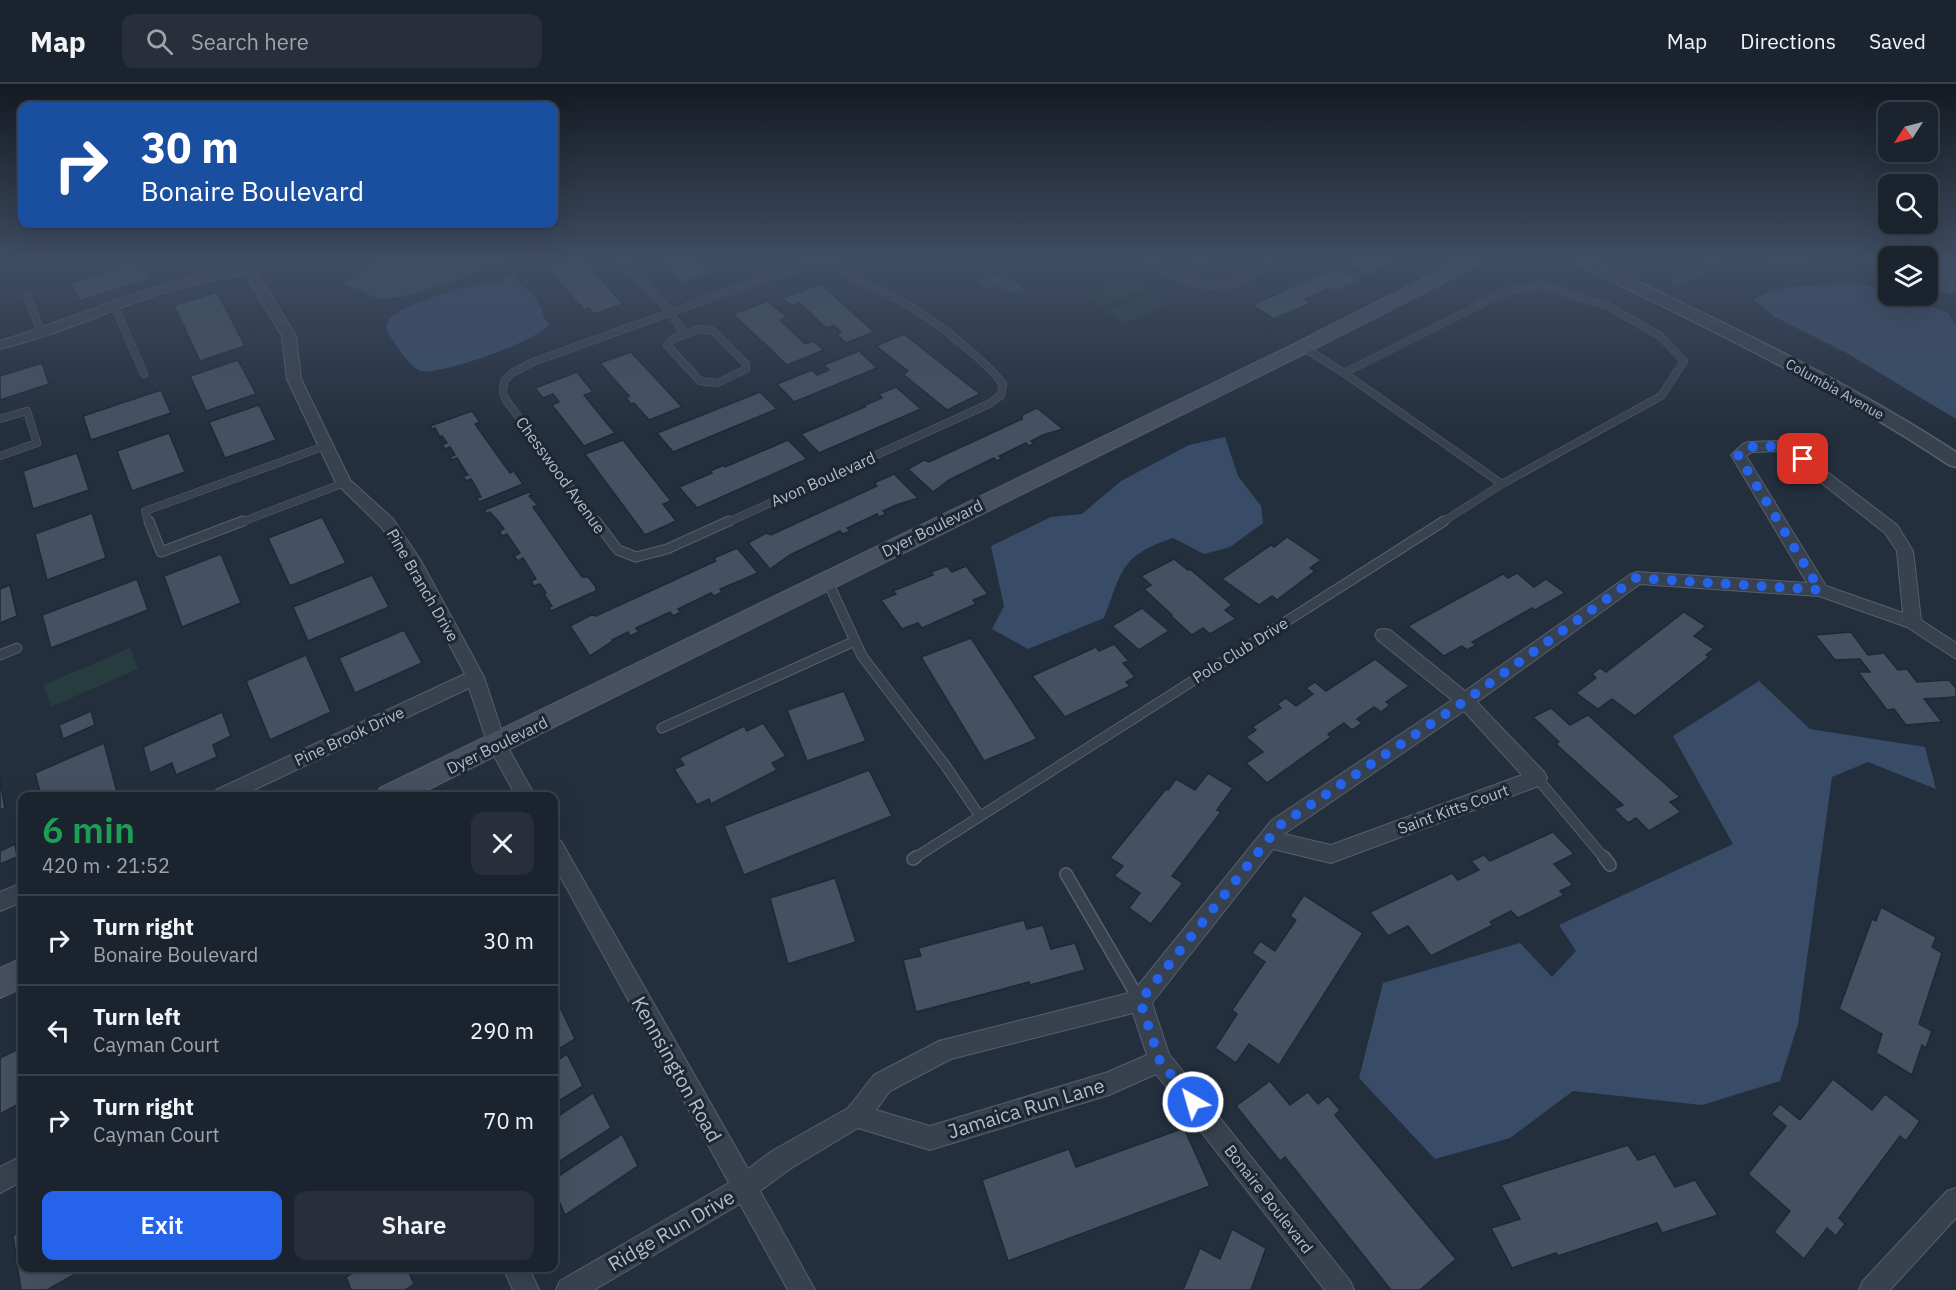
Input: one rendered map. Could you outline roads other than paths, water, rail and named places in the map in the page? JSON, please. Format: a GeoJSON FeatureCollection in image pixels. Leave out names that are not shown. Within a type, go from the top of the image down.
{"type":"FeatureCollection","features":[{"type":"Feature","properties":{"kind":"main road","name":"Dyer Boulevard"},"geometry":{"type":"LineString","coordinates":[[398,792],[1363,316]]}},
{"type":"Feature","properties":{"kind":"main road"},"geometry":{"type":"LineString","coordinates":[[0,983],[18,975]]}},
{"type":"Feature","properties":{"kind":"street"},"geometry":{"type":"LineString","coordinates":[[0,345],[84,316]]}},
{"type":"Feature","properties":{"kind":"street","name":"Pine Branch Drive"},"geometry":{"type":"LineString","coordinates":[[277,316],[289,336],[294,379],[325,446],[344,483],[387,523],[413,561],[475,677],[497,745]]}},
{"type":"Feature","properties":{"kind":"street","name":"Columbia Avenue"},"geometry":{"type":"LineString","coordinates":[[1695,316],[1804,370],[1886,416],[1956,461]]}},
{"type":"Feature","properties":{"kind":"street"},"geometry":{"type":"LineString","coordinates":[[1820,590],[1738,455],[1748,447],[1784,446],[1874,513],[1891,530],[1905,550],[1913,623]]}},
{"type":"Feature","properties":{"kind":"street"},"geometry":{"type":"LineString","coordinates":[[743,1188],[781,1160],[856,1116],[882,1083],[947,1049],[1140,1001],[1279,826],[1465,701],[1636,578],[1820,590],[1913,623],[1956,651]]}},
{"type":"Feature","properties":{"kind":"street"},"geometry":{"type":"LineString","coordinates":[[1384,635],[1465,701],[1537,778]]}},
{"type":"Feature","properties":{"kind":"street","name":"Pine Brook Drive"},"geometry":{"type":"LineString","coordinates":[[231,792],[475,677]]}},
{"type":"Feature","properties":{"kind":"street"},"geometry":{"type":"LineString","coordinates":[[497,745],[524,792]]}},
{"type":"Feature","properties":{"kind":"street","name":"Saint Kitts Court"},"geometry":{"type":"LineString","coordinates":[[1268,839],[1331,854],[1537,778]]}},
{"type":"Feature","properties":{"kind":"street","name":"Kennsington Road"},"geometry":{"type":"LineString","coordinates":[[558,853],[802,1290]]}},
{"type":"Feature","properties":{"kind":"street"},"geometry":{"type":"LineString","coordinates":[[0,902],[18,894]]}},
{"type":"Feature","properties":{"kind":"street","name":"Bonaire Boulevard"},"geometry":{"type":"LineString","coordinates":[[1140,1001],[1160,1061],[1341,1290]]}},
{"type":"Feature","properties":{"kind":"street","name":"Jamaica Run Lane"},"geometry":{"type":"LineString","coordinates":[[856,1116],[930,1138],[1109,1083],[1160,1061]]}},
{"type":"Feature","properties":{"kind":"street"},"geometry":{"type":"LineString","coordinates":[[0,1181],[18,1170]]}},
{"type":"Feature","properties":{"kind":"street","name":"Ridge Run Drive"},"geometry":{"type":"LineString","coordinates":[[569,1290],[743,1188]]}},
{"type":"Feature","properties":{"kind":"street"},"geometry":{"type":"LineString","coordinates":[[1872,1290],[1956,1200]]}},
{"type":"Feature","properties":{"kind":"street"},"geometry":{"type":"LineString","coordinates":[[518,1272],[525,1290]]}},
{"type":"Feature","properties":{"kind":"lane"},"geometry":{"type":"LineString","coordinates":[[35,316],[41,332]]}},
{"type":"Feature","properties":{"kind":"lane"},"geometry":{"type":"LineString","coordinates":[[119,316],[144,374]]}},
{"type":"Feature","properties":{"kind":"lane","name":"Chesswood Avenue"},"geometry":{"type":"LineString","coordinates":[[636,557],[618,550],[605,535],[506,400],[503,393],[504,381],[512,373],[533,362],[660,316]]}},
{"type":"Feature","properties":{"kind":"lane"},"geometry":{"type":"LineString","coordinates":[[671,316],[685,334]]}},
{"type":"Feature","properties":{"kind":"lane","name":"Avon Boulevard"},"geometry":{"type":"LineString","coordinates":[[636,557],[667,549],[989,404],[1001,395],[1004,389],[1000,378],[924,316]]}},
{"type":"Feature","properties":{"kind":"lane","name":"Polo Club Drive"},"geometry":{"type":"LineString","coordinates":[[1344,373],[1457,316]]}},
{"type":"Feature","properties":{"kind":"lane","name":"Polo Club Drive"},"geometry":{"type":"LineString","coordinates":[[913,859],[1502,484],[1661,396],[1684,361],[1660,336],[1626,316]]}},
{"type":"Feature","properties":{"kind":"lane"},"geometry":{"type":"LineString","coordinates":[[700,329],[713,331],[746,364],[746,369],[717,383],[703,384],[668,347],[670,340],[685,334],[700,329]]}},
{"type":"Feature","properties":{"kind":"lane"},"geometry":{"type":"LineString","coordinates":[[1302,347],[1344,373],[1502,484]]}},
{"type":"Feature","properties":{"kind":"lane"},"geometry":{"type":"LineString","coordinates":[[0,419],[27,411],[37,443],[0,456]]}},
{"type":"Feature","properties":{"kind":"lane"},"geometry":{"type":"LineString","coordinates":[[325,446],[145,511],[161,552],[344,483]]}},
{"type":"Feature","properties":{"kind":"lane"},"geometry":{"type":"LineString","coordinates":[[827,580],[862,656],[945,765],[979,815]]}},
{"type":"Feature","properties":{"kind":"lane"},"geometry":{"type":"LineString","coordinates":[[662,728],[855,641]]}},
{"type":"Feature","properties":{"kind":"lane"},"geometry":{"type":"LineString","coordinates":[[0,655],[17,648]]}},
{"type":"Feature","properties":{"kind":"lane"},"geometry":{"type":"LineString","coordinates":[[1537,778],[1610,865]]}},
{"type":"Feature","properties":{"kind":"lane"},"geometry":{"type":"LineString","coordinates":[[1066,874],[1140,1001]]}},
{"type":"Feature","properties":{"kind":"water"},"geometry":{"type":"Polygon","coordinates":[[[393,316],[542,316],[549,324],[543,331],[490,355],[448,368],[421,371],[406,359],[396,346],[386,328],[389,319],[393,316]]]}},
{"type":"Feature","properties":{"kind":"water"},"geometry":{"type":"Polygon","coordinates":[[[1774,316],[1950,316],[1956,325],[1956,419],[1845,352],[1774,316]]]}},
{"type":"Feature","properties":{"kind":"water"},"geometry":{"type":"Polygon","coordinates":[[[1225,437],[1238,476],[1261,506],[1263,523],[1230,547],[1204,554],[1173,538],[1143,551],[1133,558],[1120,576],[1104,618],[1028,649],[992,629],[1004,606],[991,546],[1051,517],[1082,514],[1121,481],[1189,445],[1225,437]]]}},
{"type":"Feature","properties":{"kind":"water"},"geometry":{"type":"Polygon","coordinates":[[[1759,681],[1810,729],[1925,747],[1936,789],[1868,762],[1832,777],[1798,1024],[1780,1081],[1702,1105],[1573,1091],[1510,1138],[1435,1159],[1359,1078],[1383,983],[1520,943],[1552,977],[1576,951],[1559,925],[1733,844],[1673,736],[1759,681]]]}}]}
